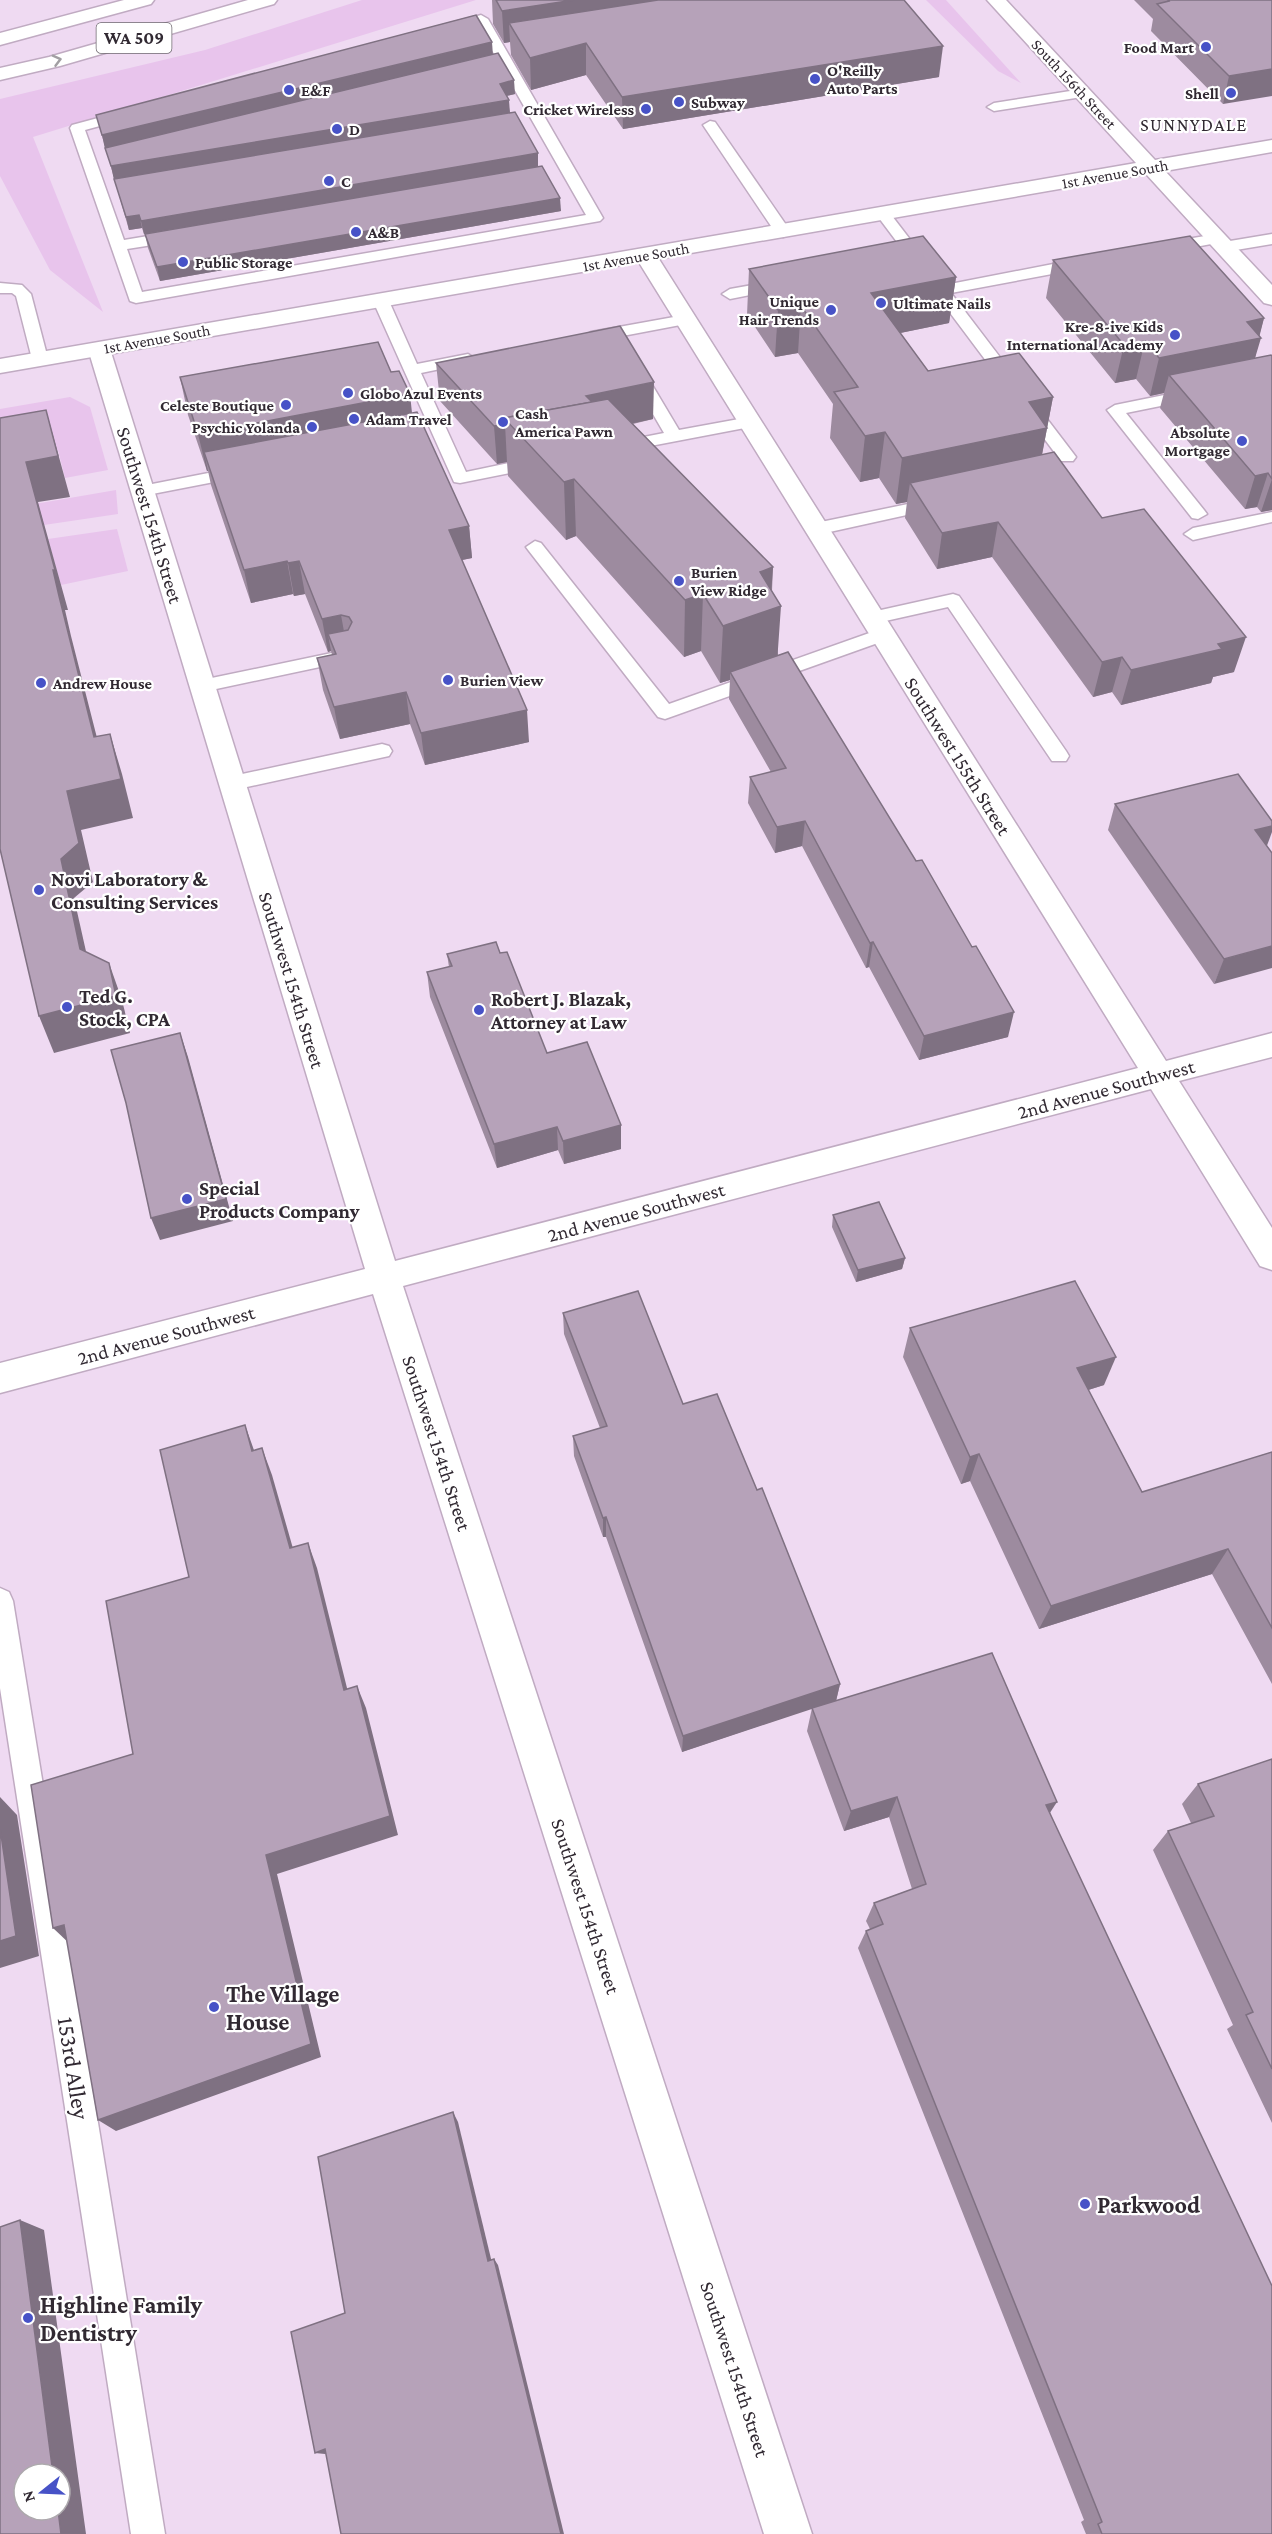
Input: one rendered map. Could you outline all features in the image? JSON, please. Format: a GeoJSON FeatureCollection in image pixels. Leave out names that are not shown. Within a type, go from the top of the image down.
{"type":"FeatureCollection","features":[{"type":"Feature","properties":{"kind":"main road","name":"WA 509"},"geometry":{"type":"LineString","coordinates":[[0,39],[145,0]]}},
{"type":"Feature","properties":{"kind":"main road","name":"WA 509"},"geometry":{"type":"LineString","coordinates":[[0,74],[52,62],[268,0]]}},
{"type":"Feature","properties":{"kind":"main road","name":"South 156th Street"},"geometry":{"type":"LineString","coordinates":[[996,0],[1272,298]]}},
{"type":"Feature","properties":{"kind":"main road","name":"1st Avenue South"},"geometry":{"type":"LineString","coordinates":[[0,366],[884,215],[1272,146]]}},
{"type":"Feature","properties":{"kind":"main road","name":"Southwest 155th Street"},"geometry":{"type":"LineString","coordinates":[[646,256],[1272,1256]]}},
{"type":"Feature","properties":{"kind":"main road","name":"Southwest 154th Street"},"geometry":{"type":"LineString","coordinates":[[99,349],[384,1278],[788,2534]]}},
{"type":"Feature","properties":{"kind":"main road","name":"2nd Avenue Southwest"},"geometry":{"type":"LineString","coordinates":[[0,1378],[1272,1046]]}},
{"type":"Feature","properties":{"kind":"lane"},"geometry":{"type":"LineString","coordinates":[[481,19],[492,28],[501,55],[530,117],[561,170],[595,218],[136,298],[118,246],[107,213],[104,188],[94,159],[77,128],[481,19]]}},
{"type":"Feature","properties":{"kind":"lane"},"geometry":{"type":"LineString","coordinates":[[994,107],[1083,93]]}},
{"type":"Feature","properties":{"kind":"lane"},"geometry":{"type":"LineString","coordinates":[[710,125],[783,232]]}},
{"type":"Feature","properties":{"kind":"lane"},"geometry":{"type":"LineString","coordinates":[[884,215],[1068,457]]}},
{"type":"Feature","properties":{"kind":"lane"},"geometry":{"type":"LineString","coordinates":[[118,246],[198,232]]}},
{"type":"Feature","properties":{"kind":"lane"},"geometry":{"type":"LineString","coordinates":[[1143,252],[1272,239]]}},
{"type":"Feature","properties":{"kind":"lane"},"geometry":{"type":"LineString","coordinates":[[895,264],[918,260]]}},
{"type":"Feature","properties":{"kind":"lane"},"geometry":{"type":"LineString","coordinates":[[941,290],[1098,260]]}},
{"type":"Feature","properties":{"kind":"lane"},"geometry":{"type":"LineString","coordinates":[[730,294],[801,282]]}},
{"type":"Feature","properties":{"kind":"lane"},"geometry":{"type":"LineString","coordinates":[[0,288],[16,288],[23,294],[40,359]]}},
{"type":"Feature","properties":{"kind":"lane"},"geometry":{"type":"LineString","coordinates":[[381,301],[460,477],[550,460]]}},
{"type":"Feature","properties":{"kind":"lane"},"geometry":{"type":"LineString","coordinates":[[580,339],[686,320]]}},
{"type":"Feature","properties":{"kind":"lane"},"geometry":{"type":"LineString","coordinates":[[614,333],[674,436]]}},
{"type":"Feature","properties":{"kind":"lane"},"geometry":{"type":"LineString","coordinates":[[412,370],[479,357]]}},
{"type":"Feature","properties":{"kind":"lane"},"geometry":{"type":"LineString","coordinates":[[1198,514],[1115,410],[1216,390]]}},
{"type":"Feature","properties":{"kind":"lane"},"geometry":{"type":"LineString","coordinates":[[606,449],[750,422]]}},
{"type":"Feature","properties":{"kind":"lane"},"geometry":{"type":"LineString","coordinates":[[417,438],[441,434]]}},
{"type":"Feature","properties":{"kind":"lane"},"geometry":{"type":"LineString","coordinates":[[142,490],[255,469]]}},
{"type":"Feature","properties":{"kind":"lane"},"geometry":{"type":"LineString","coordinates":[[816,529],[954,500]]}},
{"type":"Feature","properties":{"kind":"lane"},"geometry":{"type":"LineString","coordinates":[[1193,534],[1272,517]]}},
{"type":"Feature","properties":{"kind":"lane"},"geometry":{"type":"LineString","coordinates":[[535,547],[665,712],[877,626],[953,600],[1059,756]]}},
{"type":"Feature","properties":{"kind":"lane"},"geometry":{"type":"LineString","coordinates":[[202,686],[346,656]]}},
{"type":"Feature","properties":{"kind":"lane"},"geometry":{"type":"LineString","coordinates":[[232,783],[382,751]]}},
{"type":"Feature","properties":{"kind":"lane","name":"153rd Alley"},"geometry":{"type":"LineString","coordinates":[[0,1601],[148,2534]]}},
{"type":"Feature","properties":{"kind":"shaded area"},"geometry":{"type":"Polygon","coordinates":[[[362,0],[476,0],[33,137],[103,312],[50,270],[0,176],[0,99],[205,50],[362,0]]]}},
{"type":"Feature","properties":{"kind":"shaded area"},"geometry":{"type":"Polygon","coordinates":[[[926,0],[946,0],[1021,83],[998,71],[926,0]]]}},
{"type":"Feature","properties":{"kind":"shaded area"},"geometry":{"type":"Polygon","coordinates":[[[70,397],[90,407],[108,470],[65,478],[58,450],[0,460],[0,409],[70,397]]]}},
{"type":"Feature","properties":{"kind":"shaded area"},"geometry":{"type":"Polygon","coordinates":[[[116,490],[118,514],[44,525],[0,510],[116,490]]]}},
{"type":"Feature","properties":{"kind":"shaded area"},"geometry":{"type":"Polygon","coordinates":[[[117,529],[128,571],[61,585],[48,539],[117,529]]]}},
{"type":"Feature","properties":{"kind":"building"},"geometry":{"type":"Polygon","coordinates":[[[496,0],[574,0],[502,11],[496,0]]]}},
{"type":"Feature","properties":{"kind":"building"},"geometry":{"type":"Polygon","coordinates":[[[658,0],[904,0],[943,46],[622,97],[586,43],[530,58],[509,23],[658,0]]]}},
{"type":"Feature","properties":{"kind":"building"},"geometry":{"type":"Polygon","coordinates":[[[1168,0],[1272,0],[1272,69],[1229,76],[1157,4],[1168,0]]]}},
{"type":"Feature","properties":{"kind":"building"},"geometry":{"type":"Polygon","coordinates":[[[476,15],[492,42],[102,135],[96,115],[476,15]]]}},
{"type":"Feature","properties":{"kind":"building"},"geometry":{"type":"Polygon","coordinates":[[[498,53],[514,80],[500,84],[509,100],[111,166],[105,148],[498,53]]]}},
{"type":"Feature","properties":{"kind":"building"},"geometry":{"type":"Polygon","coordinates":[[[515,112],[538,153],[141,221],[139,215],[126,217],[114,179],[515,112]]]}},
{"type":"Feature","properties":{"kind":"building"},"geometry":{"type":"Polygon","coordinates":[[[542,166],[560,198],[157,267],[145,234],[542,166]]]}},
{"type":"Feature","properties":{"kind":"building"},"geometry":{"type":"Polygon","coordinates":[[[923,236],[956,277],[871,293],[928,371],[1019,353],[1053,397],[1029,402],[1047,428],[902,458],[885,432],[865,436],[834,392],[858,387],[801,306],[778,310],[749,269],[923,236]]]}},
{"type":"Feature","properties":{"kind":"building"},"geometry":{"type":"Polygon","coordinates":[[[1190,236],[1264,318],[1247,322],[1261,338],[1159,358],[1145,341],[1124,345],[1053,260],[1190,236]]]}},
{"type":"Feature","properties":{"kind":"building"},"geometry":{"type":"Polygon","coordinates":[[[620,326],[654,382],[586,396],[592,402],[504,418],[505,424],[494,426],[436,363],[620,326]]]}},
{"type":"Feature","properties":{"kind":"building"},"geometry":{"type":"Polygon","coordinates":[[[378,342],[391,372],[399,371],[410,394],[198,434],[180,377],[378,342]]]}},
{"type":"Feature","properties":{"kind":"building"},"geometry":{"type":"Polygon","coordinates":[[[1271,355],[1272,479],[1268,473],[1255,476],[1169,375],[1271,355]]]}},
{"type":"Feature","properties":{"kind":"building"},"geometry":{"type":"Polygon","coordinates":[[[608,399],[773,567],[760,572],[781,606],[723,626],[703,594],[685,600],[574,479],[564,482],[504,418],[608,399]]]}},
{"type":"Feature","properties":{"kind":"building"},"geometry":{"type":"Polygon","coordinates":[[[46,410],[58,456],[26,462],[55,570],[53,570],[59,596],[94,737],[110,734],[121,779],[67,791],[79,843],[61,859],[80,949],[109,963],[116,996],[39,1016],[0,849],[0,418],[46,410]]]}},
{"type":"Feature","properties":{"kind":"building"},"geometry":{"type":"Polygon","coordinates":[[[417,412],[469,526],[449,530],[527,710],[421,733],[406,692],[334,707],[317,658],[336,654],[328,634],[348,630],[352,622],[349,617],[341,615],[322,619],[299,561],[288,563],[287,561],[244,570],[204,452],[417,412]]]}},
{"type":"Feature","properties":{"kind":"building"},"geometry":{"type":"Polygon","coordinates":[[[1054,452],[1102,518],[1144,509],[1246,637],[1218,644],[1222,649],[1131,670],[1122,657],[1102,662],[998,522],[942,533],[910,483],[1054,452]]]}},
{"type":"Feature","properties":{"kind":"building"},"geometry":{"type":"Polygon","coordinates":[[[788,652],[916,861],[922,860],[972,947],[976,946],[1014,1012],[924,1036],[873,942],[870,943],[805,821],[777,827],[750,777],[786,768],[730,672],[788,652]]]}},
{"type":"Feature","properties":{"kind":"building"},"geometry":{"type":"Polygon","coordinates":[[[1238,774],[1272,821],[1272,826],[1255,830],[1272,853],[1272,946],[1224,959],[1115,804],[1238,774]]]}},
{"type":"Feature","properties":{"kind":"building"},"geometry":{"type":"Polygon","coordinates":[[[496,942],[500,953],[507,952],[547,1053],[587,1042],[621,1125],[563,1141],[557,1127],[494,1144],[427,972],[452,966],[447,954],[496,942]]]}},
{"type":"Feature","properties":{"kind":"building"},"geometry":{"type":"Polygon","coordinates":[[[180,1033],[226,1199],[151,1218],[126,1103],[111,1050],[180,1033]]]}},
{"type":"Feature","properties":{"kind":"building"},"geometry":{"type":"Polygon","coordinates":[[[879,1202],[905,1258],[858,1270],[833,1215],[879,1202]]]}},
{"type":"Feature","properties":{"kind":"building"},"geometry":{"type":"Polygon","coordinates":[[[1075,1281],[1116,1357],[1077,1368],[1142,1492],[1272,1452],[1272,1628],[1228,1549],[1051,1606],[979,1454],[970,1457],[910,1328],[1075,1281]]]}},
{"type":"Feature","properties":{"kind":"building"},"geometry":{"type":"Polygon","coordinates":[[[638,1291],[683,1404],[717,1394],[757,1490],[762,1488],[840,1684],[683,1736],[606,1517],[603,1518],[573,1436],[607,1426],[563,1313],[638,1291]]]}},
{"type":"Feature","properties":{"kind":"building"},"geometry":{"type":"Polygon","coordinates":[[[245,1425],[252,1451],[262,1448],[290,1548],[308,1543],[344,1690],[357,1686],[390,1816],[266,1855],[311,2044],[98,2120],[64,1925],[53,1928],[31,1785],[133,1754],[106,1601],[189,1577],[160,1450],[245,1425]]]}},
{"type":"Feature","properties":{"kind":"building","name":"Parkwood"},"geometry":{"type":"Polygon","coordinates":[[[992,1653],[1057,1802],[1046,1805],[1272,2286],[1272,2534],[1102,2534],[1098,2524],[1102,2522],[866,1931],[883,1924],[874,1903],[926,1884],[897,1797],[851,1811],[812,1708],[992,1653]]]}},
{"type":"Feature","properties":{"kind":"building"},"geometry":{"type":"Polygon","coordinates":[[[1272,1759],[1272,2069],[1246,2015],[1253,2012],[1168,1831],[1214,1816],[1198,1784],[1272,1759]]]}},
{"type":"Feature","properties":{"kind":"building"},"geometry":{"type":"Polygon","coordinates":[[[0,1828],[16,1936],[0,1941],[0,1828]]]}},
{"type":"Feature","properties":{"kind":"building"},"geometry":{"type":"Polygon","coordinates":[[[453,2112],[488,2261],[494,2259],[561,2534],[341,2534],[325,2449],[315,2453],[291,2332],[345,2313],[318,2157],[453,2112]]]}},
{"type":"Feature","properties":{"kind":"building"},"geometry":{"type":"Polygon","coordinates":[[[20,2220],[51,2462],[12,2462],[12,2522],[60,2522],[61,2534],[0,2534],[0,2227],[20,2220]]]}},
{"type":"Feature","properties":{"kind":"place","name":"Food Mart"},"geometry":{"type":"Point","coordinates":[1206,47]}},
{"type":"Feature","properties":{"kind":"place","name":"O'Reilly Auto Parts"},"geometry":{"type":"Point","coordinates":[815,79]}},
{"type":"Feature","properties":{"kind":"place","name":"E&F"},"geometry":{"type":"Point","coordinates":[289,90]}},
{"type":"Feature","properties":{"kind":"place","name":"Shell"},"geometry":{"type":"Point","coordinates":[1231,93]}},
{"type":"Feature","properties":{"kind":"place","name":"Subway"},"geometry":{"type":"Point","coordinates":[679,102]}},
{"type":"Feature","properties":{"kind":"place","name":"Cricket Wireless"},"geometry":{"type":"Point","coordinates":[646,109]}},
{"type":"Feature","properties":{"kind":"place","name":"D"},"geometry":{"type":"Point","coordinates":[337,129]}},
{"type":"Feature","properties":{"kind":"place","name":"C"},"geometry":{"type":"Point","coordinates":[329,181]}},
{"type":"Feature","properties":{"kind":"place","name":"A&B"},"geometry":{"type":"Point","coordinates":[356,232]}},
{"type":"Feature","properties":{"kind":"place","name":"Public Storage"},"geometry":{"type":"Point","coordinates":[183,262]}},
{"type":"Feature","properties":{"kind":"place","name":"Ultimate Nails"},"geometry":{"type":"Point","coordinates":[881,303]}},
{"type":"Feature","properties":{"kind":"place","name":"Unique Hair Trends"},"geometry":{"type":"Point","coordinates":[831,310]}},
{"type":"Feature","properties":{"kind":"place","name":"Kre-8-ive Kids International Academy"},"geometry":{"type":"Point","coordinates":[1175,335]}},
{"type":"Feature","properties":{"kind":"place","name":"Globo Azul Events"},"geometry":{"type":"Point","coordinates":[348,393]}},
{"type":"Feature","properties":{"kind":"place","name":"Celeste Boutique"},"geometry":{"type":"Point","coordinates":[286,405]}},
{"type":"Feature","properties":{"kind":"place","name":"Adam Travel"},"geometry":{"type":"Point","coordinates":[354,419]}},
{"type":"Feature","properties":{"kind":"place","name":"Cash America Pawn"},"geometry":{"type":"Point","coordinates":[503,422]}},
{"type":"Feature","properties":{"kind":"place","name":"Psychic Yolanda"},"geometry":{"type":"Point","coordinates":[312,427]}},
{"type":"Feature","properties":{"kind":"place","name":"Absolute Mortgage"},"geometry":{"type":"Point","coordinates":[1242,441]}},
{"type":"Feature","properties":{"kind":"place","name":"Burien View Ridge"},"geometry":{"type":"Point","coordinates":[679,581]}},
{"type":"Feature","properties":{"kind":"place","name":"Burien View"},"geometry":{"type":"Point","coordinates":[448,680]}},
{"type":"Feature","properties":{"kind":"place","name":"Andrew House"},"geometry":{"type":"Point","coordinates":[41,683]}},
{"type":"Feature","properties":{"kind":"place","name":"Novi Laboratory & Consulting Services"},"geometry":{"type":"Point","coordinates":[39,890]}},
{"type":"Feature","properties":{"kind":"place","name":"Ted G. Stock, CPA"},"geometry":{"type":"Point","coordinates":[67,1007]}},
{"type":"Feature","properties":{"kind":"place","name":"Robert J. Blazak, Attorney at Law"},"geometry":{"type":"Point","coordinates":[479,1010]}},
{"type":"Feature","properties":{"kind":"place","name":"Special Products Company"},"geometry":{"type":"Point","coordinates":[187,1199]}},
{"type":"Feature","properties":{"kind":"place","name":"The Village House"},"geometry":{"type":"Point","coordinates":[214,2007]}},
{"type":"Feature","properties":{"kind":"place","name":"Parkwood"},"geometry":{"type":"Point","coordinates":[1085,2204]}},
{"type":"Feature","properties":{"kind":"place","name":"Highline Family Dentistry"},"geometry":{"type":"Point","coordinates":[28,2318]}},
{"type":"Feature","properties":{"kind":"district","name":"SUNNYDALE"},"geometry":{"type":"Point","coordinates":[1194,125]}}]}
